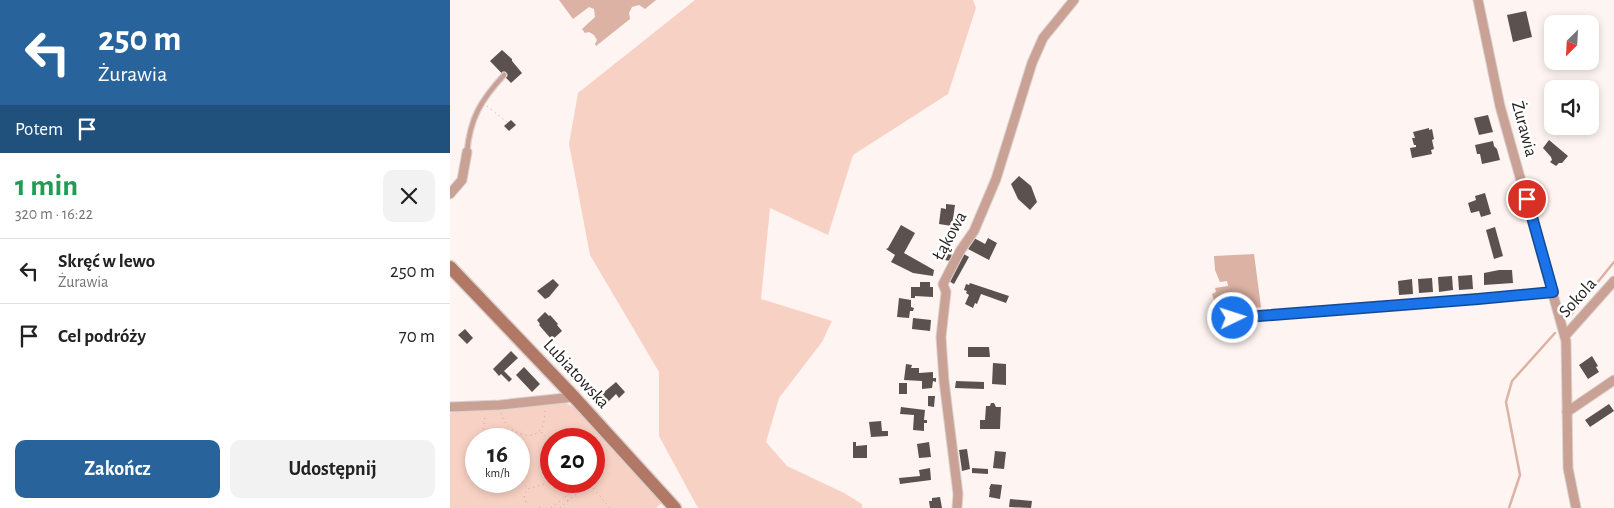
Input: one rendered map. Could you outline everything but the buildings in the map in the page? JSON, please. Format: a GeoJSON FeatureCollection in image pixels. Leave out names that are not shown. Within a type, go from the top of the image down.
{"type":"FeatureCollection","features":[{"type":"Feature","properties":{"kind":"street","name":"Łąkowa"},"geometry":{"type":"LineString","coordinates":[[957,508],[958,494],[944,381],[941,336],[946,292],[943,284],[974,231],[996,179],[1036,54],[1043,38],[1074,0]]}},
{"type":"Feature","properties":{"kind":"street","name":"Żurawia"},"geometry":{"type":"LineString","coordinates":[[1478,0],[1500,106],[1565,336],[1568,468],[1576,508]]}},
{"type":"Feature","properties":{"kind":"street"},"geometry":{"type":"LineString","coordinates":[[450,194],[462,180],[467,152]]}},
{"type":"Feature","properties":{"kind":"street","name":"Lubiatowska"},"geometry":{"type":"LineString","coordinates":[[450,267],[574,397],[675,508]]}},
{"type":"Feature","properties":{"kind":"street","name":"Sokola"},"geometry":{"type":"LineString","coordinates":[[1565,336],[1614,281]]}},
{"type":"Feature","properties":{"kind":"street"},"geometry":{"type":"LineString","coordinates":[[1567,412],[1614,380]]}},
{"type":"Feature","properties":{"kind":"street"},"geometry":{"type":"LineString","coordinates":[[451,405],[500,404],[574,397]]}},
{"type":"Feature","properties":{"kind":"lane"},"geometry":{"type":"LineString","coordinates":[[467,152],[472,123],[482,101],[504,75]]}},
{"type":"Feature","properties":{"kind":"lane"},"geometry":{"type":"LineString","coordinates":[[1233,318],[1553,292]]}},
{"type":"Feature","properties":{"kind":"path"},"geometry":{"type":"LineString","coordinates":[[482,101],[508,123]]}},
{"type":"Feature","properties":{"kind":"path"},"geometry":{"type":"LineString","coordinates":[[541,428],[545,418],[546,401]]}},
{"type":"Feature","properties":{"kind":"path"},"geometry":{"type":"LineString","coordinates":[[500,404],[502,419],[513,431],[522,434],[532,434],[540,431]]}},
{"type":"Feature","properties":{"kind":"path"},"geometry":{"type":"LineString","coordinates":[[482,405],[485,418],[484,428]]}},
{"type":"Feature","properties":{"kind":"path"},"geometry":{"type":"LineString","coordinates":[[525,493],[526,502]]}},
{"type":"Feature","properties":{"kind":"path"},"geometry":{"type":"LineString","coordinates":[[551,508],[569,493]]}},
{"type":"Feature","properties":{"kind":"path"},"geometry":{"type":"LineString","coordinates":[[560,508],[577,493]]}},
{"type":"Feature","properties":{"kind":"path"},"geometry":{"type":"LineString","coordinates":[[598,493],[610,508]]}},
{"type":"Feature","properties":{"kind":"path"},"geometry":{"type":"LineString","coordinates":[[565,497],[568,501]]}},
{"type":"Feature","properties":{"kind":"shaded area"},"geometry":{"type":"Polygon","coordinates":[[[559,0],[656,0],[645,9],[639,5],[632,7],[629,13],[630,19],[596,46],[597,40],[594,35],[589,32],[585,33],[582,29],[595,17],[594,9],[589,7],[573,19],[559,0]]]}},
{"type":"Feature","properties":{"kind":"shaded area"},"geometry":{"type":"Polygon","coordinates":[[[695,0],[973,0],[976,8],[948,94],[853,155],[828,235],[770,208],[761,299],[832,321],[822,342],[779,398],[766,442],[787,466],[844,493],[862,504],[862,508],[698,508],[659,436],[659,372],[590,255],[569,144],[578,93],[695,0]]]}},
{"type":"Feature","properties":{"kind":"shaded area"},"geometry":{"type":"Polygon","coordinates":[[[1254,254],[1261,307],[1218,313],[1212,294],[1216,292],[1215,288],[1228,286],[1227,281],[1220,282],[1215,270],[1214,256],[1254,254]]]}},
{"type":"Feature","properties":{"kind":"shaded area"},"geometry":{"type":"Polygon","coordinates":[[[566,403],[580,410],[596,428],[540,428],[540,493],[605,493],[605,438],[663,502],[656,508],[450,508],[450,413],[475,409],[566,403]]]}},
{"type":"Feature","properties":{"kind":"waterway"},"geometry":{"type":"LineString","coordinates":[[1571,315],[1614,262]]}},
{"type":"Feature","properties":{"kind":"waterway"},"geometry":{"type":"LineString","coordinates":[[1509,508],[1520,475],[1506,402],[1512,381],[1555,333]]}},
{"type":"Feature","properties":{"kind":"route"},"geometry":{"type":"LineString","coordinates":[[1233,318],[1553,292],[1527,199]]}}]}
